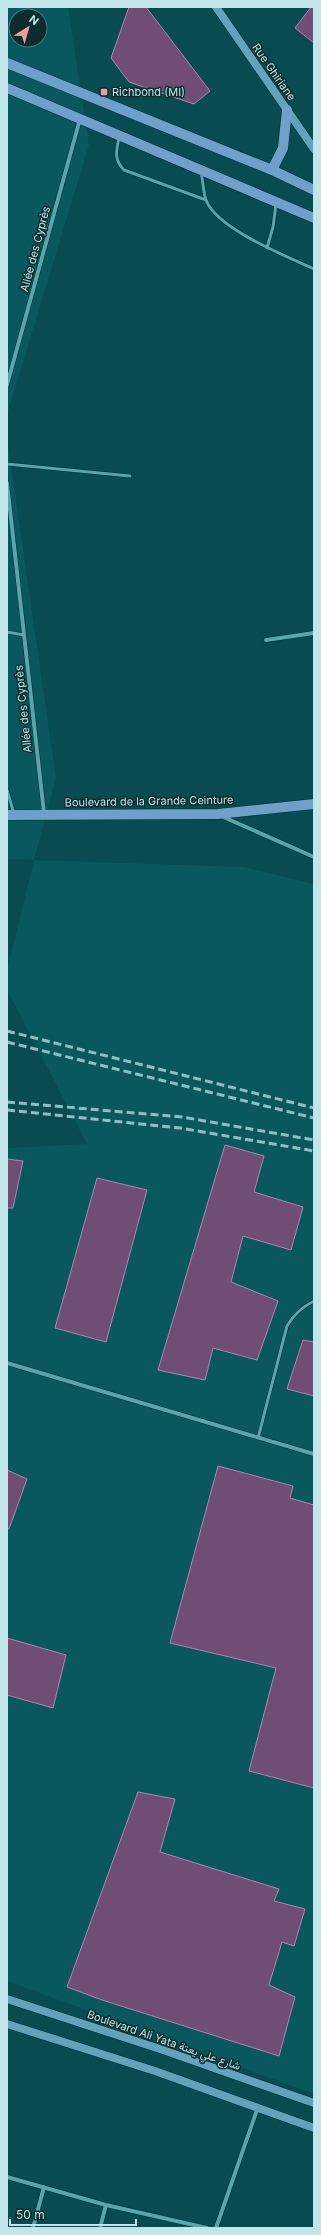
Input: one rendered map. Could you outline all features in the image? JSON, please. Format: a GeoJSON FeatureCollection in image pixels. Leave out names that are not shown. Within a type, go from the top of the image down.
{"type":"FeatureCollection","features":[{"type":"Feature","properties":{"kind":"main road"},"geometry":{"type":"LineString","coordinates":[[7,63],[272,170],[314,190]]}},
{"type":"Feature","properties":{"kind":"main road"},"geometry":{"type":"LineString","coordinates":[[7,88],[120,134],[314,218]]}},
{"type":"Feature","properties":{"kind":"main road"},"geometry":{"type":"LineString","coordinates":[[272,170],[283,148],[287,110]]}},
{"type":"Feature","properties":{"kind":"main road","name":"Boulevard de la Grande Ceinture"},"geometry":{"type":"LineString","coordinates":[[11,814],[44,813],[76,816],[218,814],[314,804]]}},
{"type":"Feature","properties":{"kind":"street","name":"Rue Ghiriane"},"geometry":{"type":"LineString","coordinates":[[216,7],[314,149]]}},
{"type":"Feature","properties":{"kind":"street","name":"Allée des Cyprès"},"geometry":{"type":"LineString","coordinates":[[7,385],[80,118]]}},
{"type":"Feature","properties":{"kind":"street","name":"Allée des Cyprès"},"geometry":{"type":"LineString","coordinates":[[7,483],[44,813]]}},
{"type":"Feature","properties":{"kind":"street"},"geometry":{"type":"LineString","coordinates":[[266,640],[314,633]]}},
{"type":"Feature","properties":{"kind":"street"},"geometry":{"type":"LineString","coordinates":[[218,814],[314,857]]}},
{"type":"Feature","properties":{"kind":"street"},"geometry":{"type":"LineString","coordinates":[[7,1363],[314,1454]]}},
{"type":"Feature","properties":{"kind":"street","name":"Boulevard Ali Yata شارع علي يعتة"},"geometry":{"type":"LineString","coordinates":[[7,1999],[163,2050],[314,2103]]}},
{"type":"Feature","properties":{"kind":"street"},"geometry":{"type":"LineString","coordinates":[[7,2024],[258,2107],[314,2128]]}},
{"type":"Feature","properties":{"kind":"street"},"geometry":{"type":"LineString","coordinates":[[216,2228],[258,2107]]}},
{"type":"Feature","properties":{"kind":"street"},"geometry":{"type":"LineString","coordinates":[[7,2177],[44,2186],[106,2205],[207,2228]]}},
{"type":"Feature","properties":{"kind":"street"},"geometry":{"type":"LineString","coordinates":[[33,2228],[44,2186]]}},
{"type":"Feature","properties":{"kind":"street"},"geometry":{"type":"LineString","coordinates":[[100,2228],[106,2205]]}},
{"type":"Feature","properties":{"kind":"lane"},"geometry":{"type":"LineString","coordinates":[[120,134],[116,153],[118,164],[124,170],[206,200]]}},
{"type":"Feature","properties":{"kind":"lane"},"geometry":{"type":"LineString","coordinates":[[200,168],[206,200],[221,220],[267,248],[314,268]]}},
{"type":"Feature","properties":{"kind":"lane"},"geometry":{"type":"LineString","coordinates":[[267,248],[273,227],[276,201]]}},
{"type":"Feature","properties":{"kind":"lane"},"geometry":{"type":"LineString","coordinates":[[7,464],[130,476]]}},
{"type":"Feature","properties":{"kind":"lane"},"geometry":{"type":"LineString","coordinates":[[7,632],[24,635]]}},
{"type":"Feature","properties":{"kind":"lane"},"geometry":{"type":"LineString","coordinates":[[7,790],[11,814]]}},
{"type":"Feature","properties":{"kind":"lane"},"geometry":{"type":"LineString","coordinates":[[258,1438],[288,1326],[293,1316],[304,1306],[314,1301]]}},
{"type":"Feature","properties":{"kind":"shaded area"},"geometry":{"type":"Polygon","coordinates":[[[7,7],[68,7],[89,145],[7,415],[7,7]]]}},
{"type":"Feature","properties":{"kind":"shaded area"},"geometry":{"type":"Polygon","coordinates":[[[7,438],[56,778],[34,860],[7,859],[7,438]]]}},
{"type":"Feature","properties":{"kind":"shaded area"},"geometry":{"type":"Polygon","coordinates":[[[34,860],[244,867],[314,884],[314,2094],[7,1981],[7,1148],[87,1144],[7,990],[7,970],[34,860]]]}},
{"type":"Feature","properties":{"kind":"building"},"geometry":{"type":"Polygon","coordinates":[[[129,7],[146,7],[210,91],[194,104],[129,82],[111,58],[129,7]]]}},
{"type":"Feature","properties":{"kind":"building"},"geometry":{"type":"Polygon","coordinates":[[[311,7],[314,7],[314,43],[295,28],[311,7]]]}},
{"type":"Feature","properties":{"kind":"building"},"geometry":{"type":"Polygon","coordinates":[[[225,1145],[264,1156],[254,1192],[303,1207],[291,1250],[243,1236],[231,1282],[278,1301],[257,1360],[213,1348],[205,1380],[158,1370],[225,1145]]]}},
{"type":"Feature","properties":{"kind":"building"},"geometry":{"type":"Polygon","coordinates":[[[7,1159],[23,1161],[13,1208],[7,1208],[7,1159]]]}},
{"type":"Feature","properties":{"kind":"building"},"geometry":{"type":"Polygon","coordinates":[[[97,1178],[147,1190],[106,1342],[55,1328],[97,1178]]]}},
{"type":"Feature","properties":{"kind":"building"},"geometry":{"type":"Polygon","coordinates":[[[303,1340],[314,1342],[314,1396],[287,1389],[303,1340]]]}},
{"type":"Feature","properties":{"kind":"building"},"geometry":{"type":"Polygon","coordinates":[[[218,1466],[293,1486],[290,1498],[314,1505],[314,1788],[249,1771],[276,1668],[170,1643],[218,1466]]]}},
{"type":"Feature","properties":{"kind":"building"},"geometry":{"type":"Polygon","coordinates":[[[7,1470],[27,1479],[9,1529],[7,1529],[7,1470]]]}},
{"type":"Feature","properties":{"kind":"building"},"geometry":{"type":"Polygon","coordinates":[[[7,1638],[66,1655],[53,1708],[7,1695],[7,1638]]]}},
{"type":"Feature","properties":{"kind":"building"},"geometry":{"type":"Polygon","coordinates":[[[138,1792],[175,1799],[160,1852],[279,1889],[274,1901],[305,1909],[294,1946],[282,1942],[269,1985],[295,1997],[279,2056],[102,2000],[67,1987],[138,1792]]]}},
{"type":"Feature","properties":{"kind":"railway"},"geometry":{"type":"LineString","coordinates":[[7,1031],[314,1108]]}},
{"type":"Feature","properties":{"kind":"railway"},"geometry":{"type":"LineString","coordinates":[[7,1042],[314,1118]]}},
{"type":"Feature","properties":{"kind":"railway"},"geometry":{"type":"LineString","coordinates":[[7,1102],[182,1117],[314,1140]]}},
{"type":"Feature","properties":{"kind":"railway"},"geometry":{"type":"LineString","coordinates":[[7,1110],[180,1128],[314,1151]]}},
{"type":"Feature","properties":{"kind":"place","name":"Richbond (MI)"},"geometry":{"type":"Point","coordinates":[104,92]}}]}
